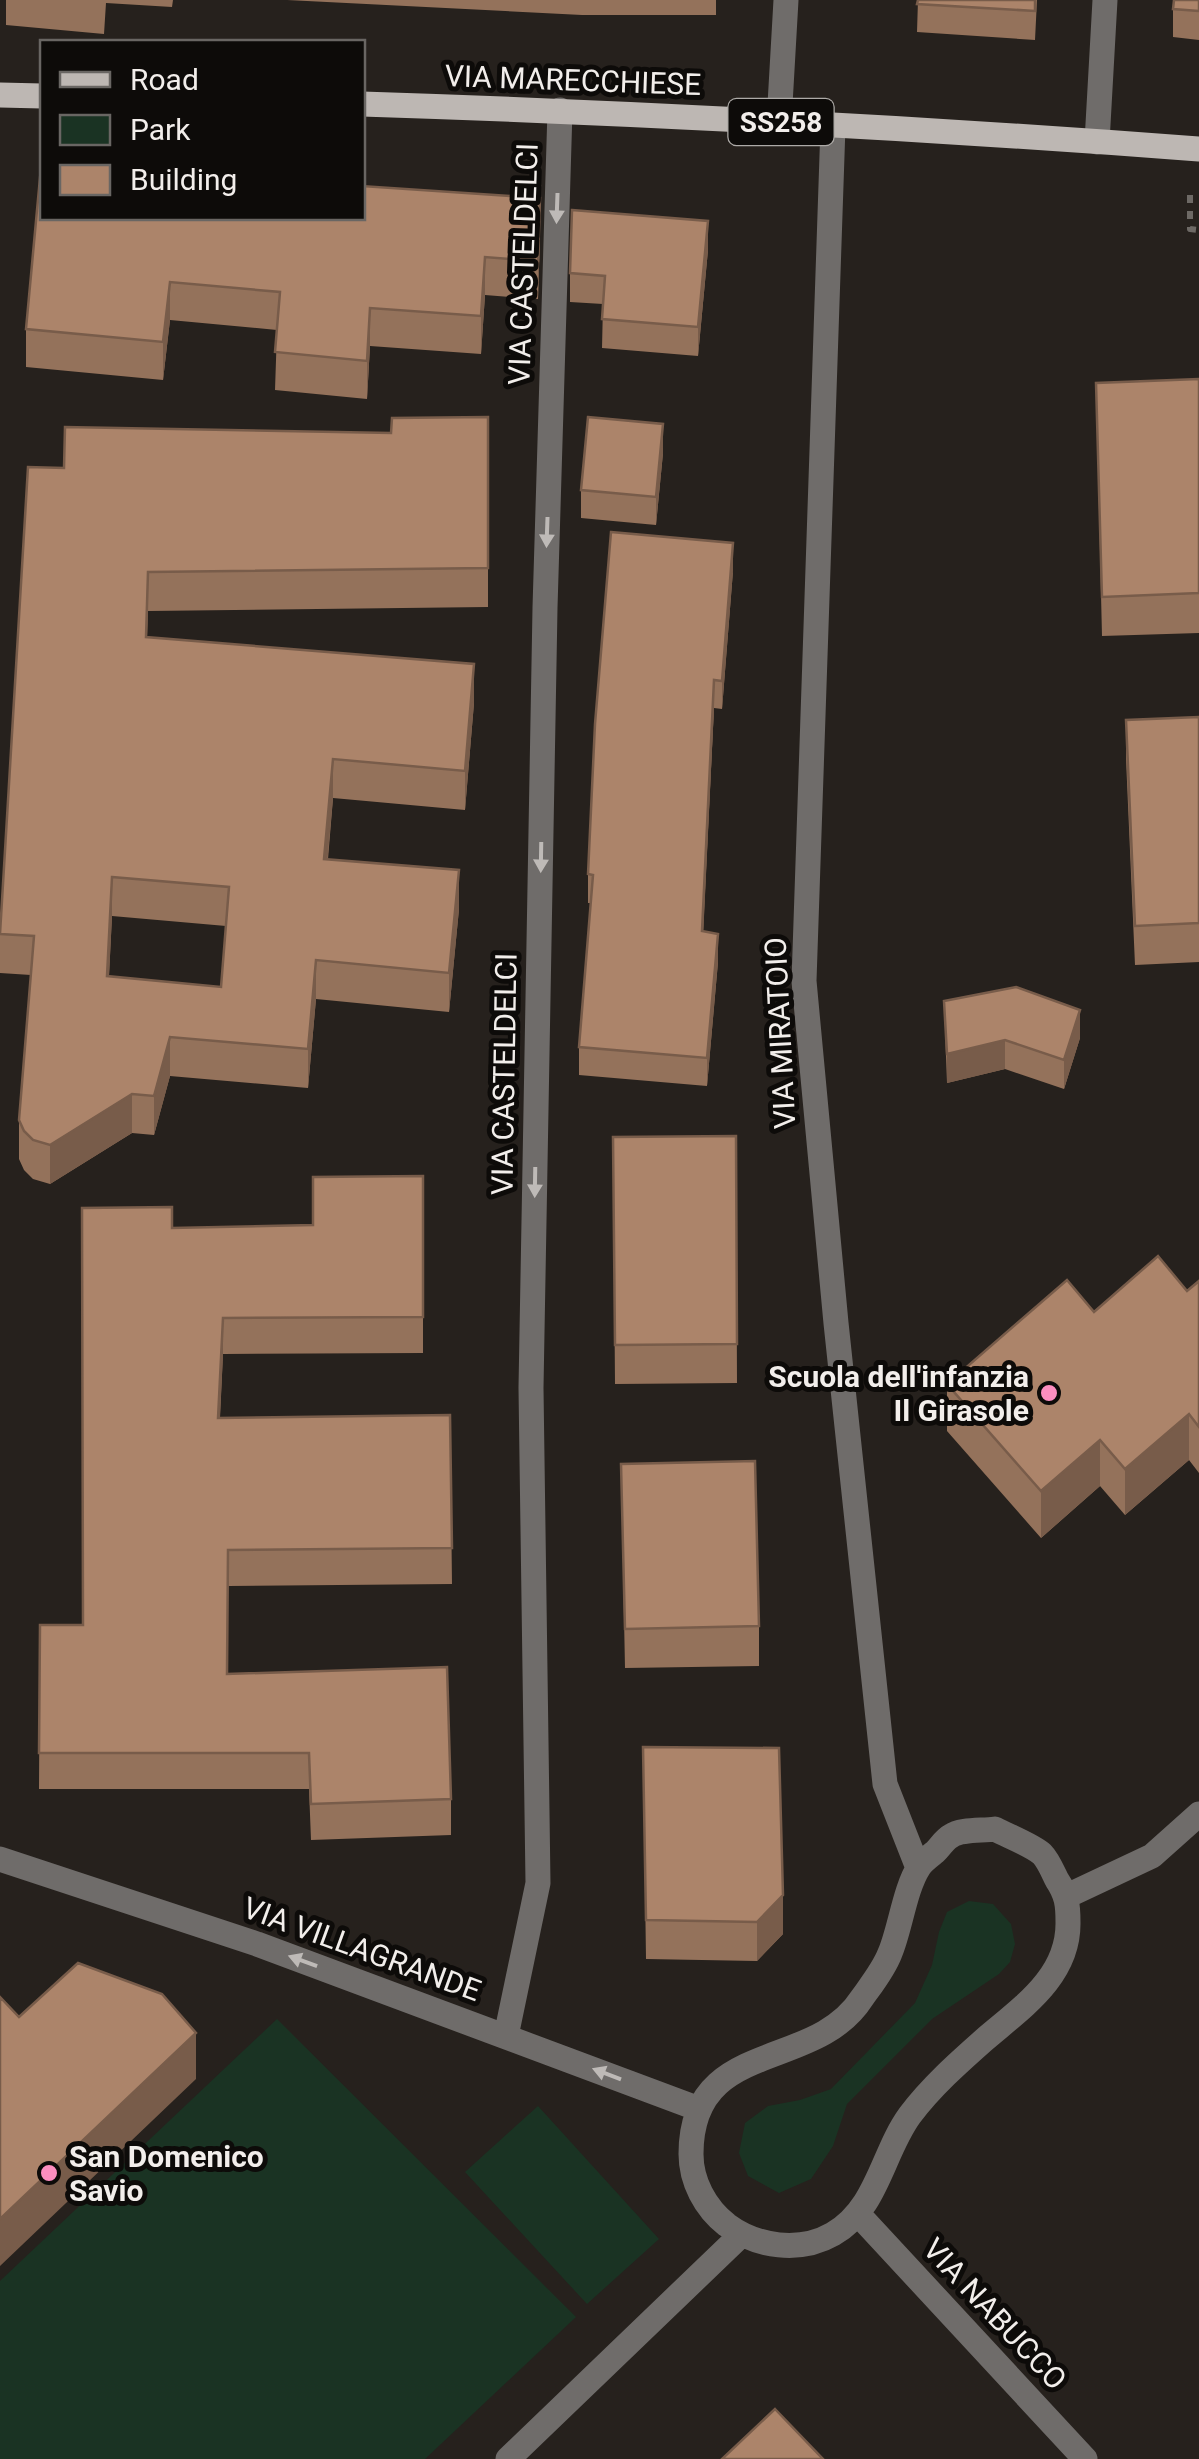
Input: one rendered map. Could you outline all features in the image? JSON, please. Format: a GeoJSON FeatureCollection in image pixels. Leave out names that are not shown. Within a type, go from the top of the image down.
{"type":"FeatureCollection","features":[{"type":"Feature","properties":{"kind":"main road"},"geometry":{"type":"LineString","coordinates":[[0,95],[40,96]]}},
{"type":"Feature","properties":{"kind":"main road","name":"VIA MARECCHIESE"},"geometry":{"type":"LineString","coordinates":[[365,104],[560,110],[1197,149]]}},
{"type":"Feature","properties":{"kind":"street"},"geometry":{"type":"LineString","coordinates":[[779,122],[786,0]]}},
{"type":"Feature","properties":{"kind":"street"},"geometry":{"type":"LineString","coordinates":[[1098,142],[1104,0]]}},
{"type":"Feature","properties":{"kind":"street"},"geometry":{"type":"LineString","coordinates":[[0,95],[0,109]]}},
{"type":"Feature","properties":{"kind":"street","name":"VIA CASTELDELCI"},"geometry":{"type":"LineString","coordinates":[[506,2036],[538,1883],[531,1388],[544,627],[560,110]]}},
{"type":"Feature","properties":{"kind":"street","name":"VIA MIRATOIO"},"geometry":{"type":"LineString","coordinates":[[834,126],[804,981],[885,1784],[918,1868]]}},
{"type":"Feature","properties":{"kind":"street"},"geometry":{"type":"LineString","coordinates":[[1067,1896],[1152,1856],[1199,1814]]}},
{"type":"Feature","properties":{"kind":"street"},"geometry":{"type":"LineString","coordinates":[[995,1829],[1042,1854],[1067,1896],[1068,1937],[1052,1977],[1017,2014],[942,2079],[909,2117],[858,2214],[833,2234],[803,2244],[771,2245],[741,2235],[718,2217],[700,2194],[691,2166],[691,2136],[698,2109],[714,2085],[743,2065],[823,2034],[856,2009],[890,1955],[918,1868],[953,1834],[995,1829]]}},
{"type":"Feature","properties":{"kind":"street","name":"VIA VILLAGRANDE"},"geometry":{"type":"LineString","coordinates":[[0,1859],[257,1944],[698,2109]]}},
{"type":"Feature","properties":{"kind":"street","name":"VIA NABUCCO"},"geometry":{"type":"LineString","coordinates":[[858,2214],[1084,2459]]}},
{"type":"Feature","properties":{"kind":"street"},"geometry":{"type":"LineString","coordinates":[[508,2459],[741,2235]]}},
{"type":"Feature","properties":{"kind":"green space"},"geometry":{"type":"Polygon","coordinates":[[[969,1901],[993,1904],[1011,1924],[1015,1944],[1010,1962],[999,1974],[932,2019],[847,2104],[833,2146],[811,2179],[779,2193],[748,2176],[739,2153],[745,2123],[768,2106],[831,2089],[915,2003],[932,1965],[947,1912],[969,1901]]]}},
{"type":"Feature","properties":{"kind":"green space"},"geometry":{"type":"Polygon","coordinates":[[[277,2019],[576,2317],[425,2459],[0,2459],[0,2281],[277,2019]]]}},
{"type":"Feature","properties":{"kind":"green space"},"geometry":{"type":"Polygon","coordinates":[[[538,2106],[659,2239],[587,2304],[465,2172],[538,2106]]]}},
{"type":"Feature","properties":{"kind":"building"},"geometry":{"type":"Polygon","coordinates":[[[918,0],[1035,0],[1035,11],[917,4],[918,0]]]}},
{"type":"Feature","properties":{"kind":"building"},"geometry":{"type":"Polygon","coordinates":[[[1174,0],[1199,0],[1199,11],[1173,9],[1174,0]]]}},
{"type":"Feature","properties":{"kind":"building"},"geometry":{"type":"Polygon","coordinates":[[[40,178],[40,220],[365,220],[365,186],[540,198],[538,261],[485,257],[481,316],[370,308],[367,361],[275,352],[280,292],[170,282],[163,342],[26,329],[40,178]]]}},
{"type":"Feature","properties":{"kind":"building"},"geometry":{"type":"Polygon","coordinates":[[[572,210],[708,221],[698,327],[602,319],[605,276],[570,273],[572,210]]]}},
{"type":"Feature","properties":{"kind":"building"},"geometry":{"type":"Polygon","coordinates":[[[1199,379],[1199,593],[1102,597],[1096,383],[1199,379]]]}},
{"type":"Feature","properties":{"kind":"building"},"geometry":{"type":"Polygon","coordinates":[[[488,417],[488,568],[148,572],[146,637],[474,664],[465,771],[333,759],[324,859],[459,870],[449,973],[316,960],[308,1049],[170,1037],[154,1096],[132,1094],[50,1145],[33,1140],[19,1120],[34,936],[0,934],[28,467],[64,468],[65,427],[391,433],[392,418],[488,417]],[[112,877],[107,976],[221,987],[229,887],[112,877]]]}},
{"type":"Feature","properties":{"kind":"building"},"geometry":{"type":"Polygon","coordinates":[[[588,417],[663,424],[656,497],[581,490],[588,417]]]}},
{"type":"Feature","properties":{"kind":"building"},"geometry":{"type":"Polygon","coordinates":[[[611,532],[733,543],[722,681],[714,680],[702,931],[718,934],[707,1058],[579,1047],[593,875],[588,874],[595,724],[611,532]]]}},
{"type":"Feature","properties":{"kind":"building"},"geometry":{"type":"Polygon","coordinates":[[[1199,717],[1199,923],[1135,926],[1126,720],[1199,717]]]}},
{"type":"Feature","properties":{"kind":"building"},"geometry":{"type":"Polygon","coordinates":[[[1016,987],[1080,1010],[1064,1060],[1005,1040],[947,1054],[944,1001],[1016,987]]]}},
{"type":"Feature","properties":{"kind":"building"},"geometry":{"type":"Polygon","coordinates":[[[736,1136],[737,1344],[615,1345],[613,1137],[736,1136]]]}},
{"type":"Feature","properties":{"kind":"building"},"geometry":{"type":"Polygon","coordinates":[[[423,1176],[423,1317],[223,1318],[218,1418],[450,1415],[452,1548],[228,1550],[227,1674],[447,1667],[451,1799],[311,1804],[309,1753],[39,1753],[40,1625],[83,1625],[82,1208],[172,1207],[172,1228],[313,1225],[313,1177],[423,1176]]]}},
{"type":"Feature","properties":{"kind":"building"},"geometry":{"type":"Polygon","coordinates":[[[1158,1256],[1187,1291],[1199,1281],[1199,1427],[1189,1414],[1125,1469],[1100,1440],[1041,1491],[947,1384],[1067,1280],[1094,1312],[1158,1256]]]}},
{"type":"Feature","properties":{"kind":"building"},"geometry":{"type":"Polygon","coordinates":[[[755,1461],[759,1626],[625,1629],[621,1464],[755,1461]]]}},
{"type":"Feature","properties":{"kind":"building"},"geometry":{"type":"Polygon","coordinates":[[[643,1747],[779,1748],[783,1895],[757,1922],[646,1920],[643,1747]]]}},
{"type":"Feature","properties":{"kind":"building","name":"San Domenico Savio"},"geometry":{"type":"Polygon","coordinates":[[[78,1963],[162,1994],[196,2033],[0,2219],[0,1997],[19,2017],[78,1963]]]}},
{"type":"Feature","properties":{"kind":"building"},"geometry":{"type":"Polygon","coordinates":[[[775,2409],[823,2459],[722,2459],[775,2409]]]}},
{"type":"Feature","properties":{"kind":"place","name":"Scuola dell'infanzia Il Girasole"},"geometry":{"type":"Point","coordinates":[1049,1393]}},
{"type":"Feature","properties":{"kind":"place","name":"San Domenico Savio"},"geometry":{"type":"Point","coordinates":[49,2173]}}]}
